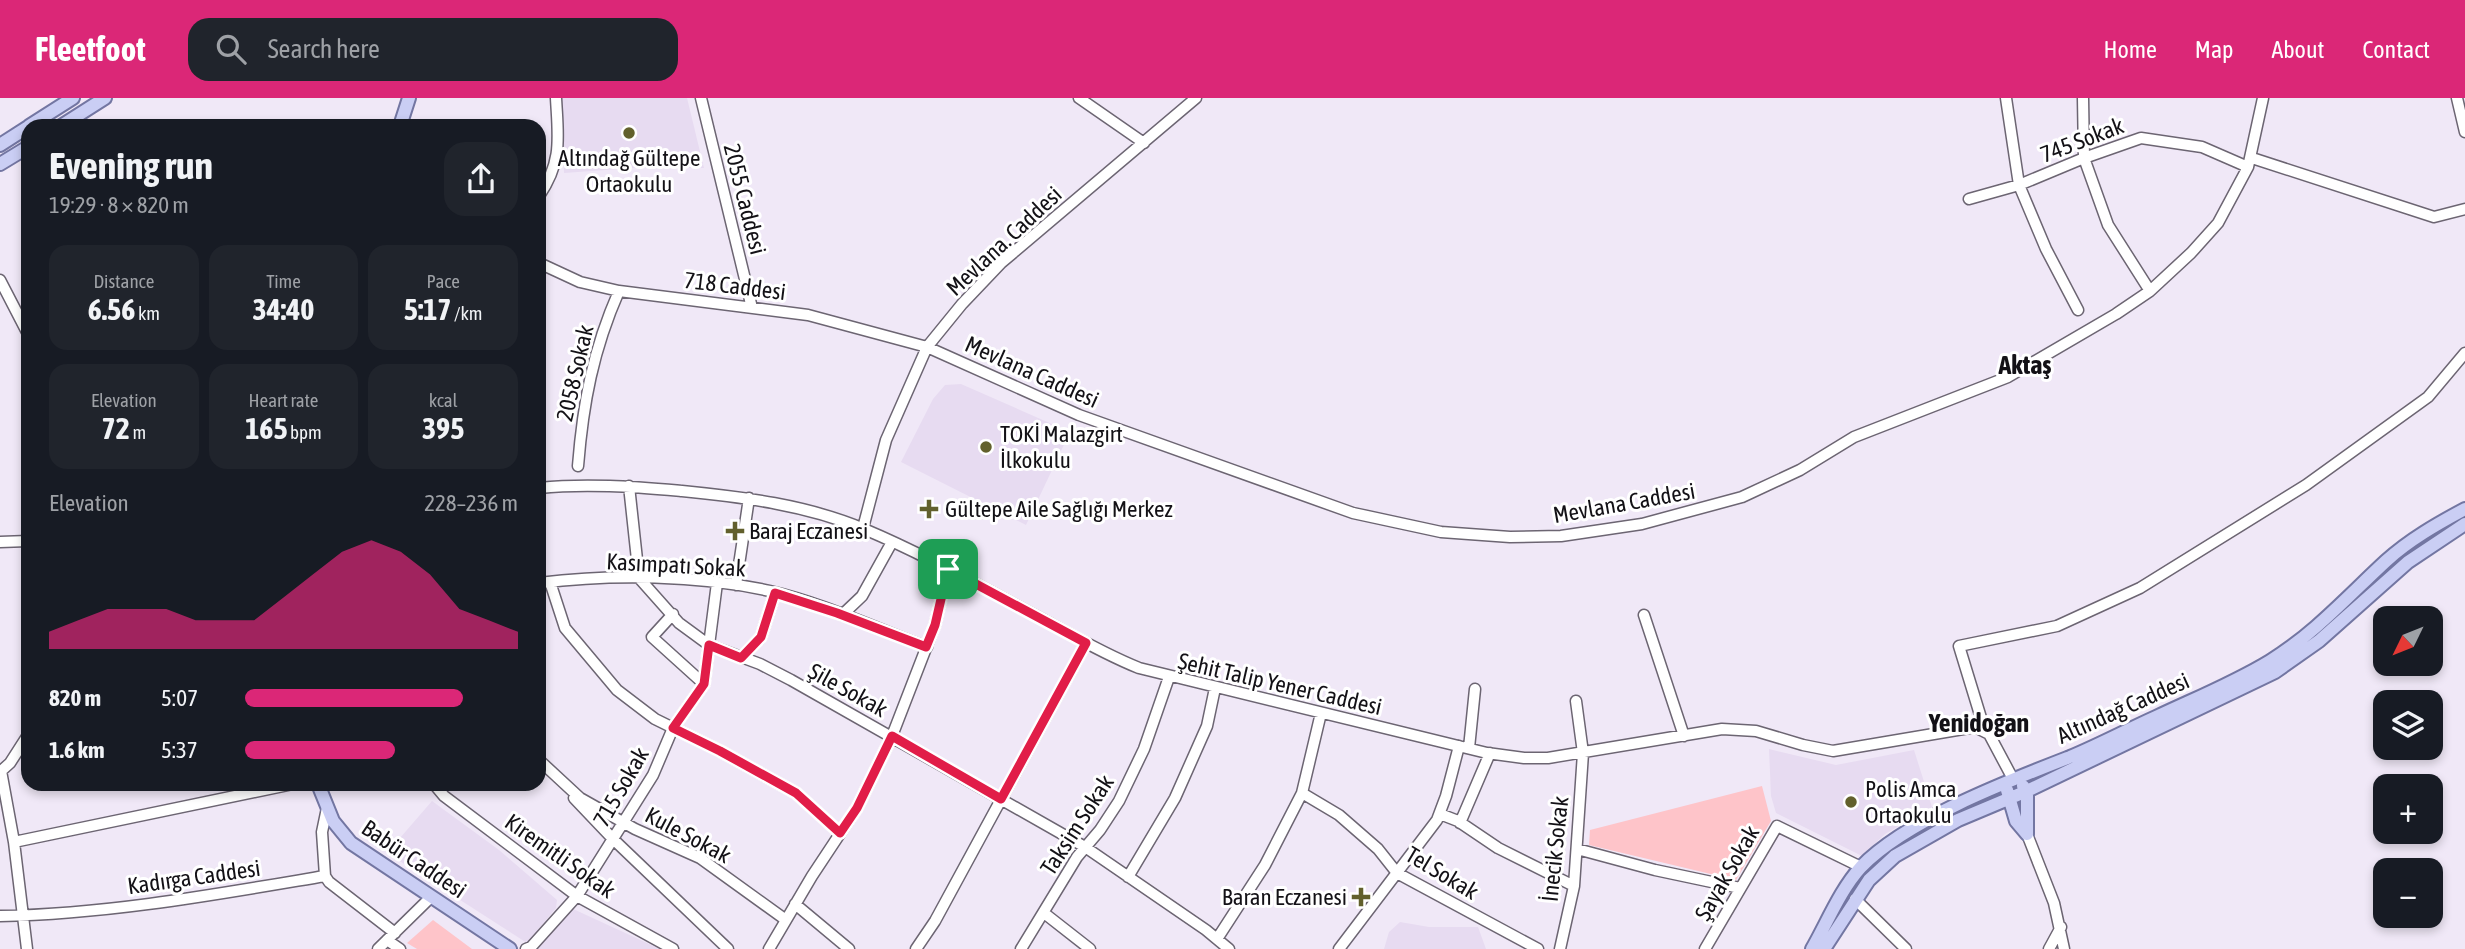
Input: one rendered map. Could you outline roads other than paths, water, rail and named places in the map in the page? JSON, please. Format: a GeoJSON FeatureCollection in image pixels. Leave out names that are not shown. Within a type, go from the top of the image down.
{"type":"FeatureCollection","features":[{"type":"Feature","properties":{"kind":"main road"},"geometry":{"type":"LineString","coordinates":[[40,119],[73,98]]}},
{"type":"Feature","properties":{"kind":"main road"},"geometry":{"type":"LineString","coordinates":[[72,119],[105,98]]}},
{"type":"Feature","properties":{"kind":"main road"},"geometry":{"type":"LineString","coordinates":[[402,119],[410,98]]}},
{"type":"Feature","properties":{"kind":"main road"},"geometry":{"type":"LineString","coordinates":[[0,145],[21,131]]}},
{"type":"Feature","properties":{"kind":"main road"},"geometry":{"type":"LineString","coordinates":[[0,164],[21,151]]}},
{"type":"Feature","properties":{"kind":"main road","name":"Altındağ Caddesi"},"geometry":{"type":"LineString","coordinates":[[1812,949],[1853,877],[1861,867],[1899,838],[1921,824],[2012,779],[2085,750],[2208,693],[2273,659],[2324,621],[2408,543],[2465,509]]}},
{"type":"Feature","properties":{"kind":"main road","name":"Altındağ Caddesi"},"geometry":{"type":"LineString","coordinates":[[1824,949],[1877,872],[1906,849],[1958,820],[2027,791],[2282,668],[2319,641],[2408,562],[2465,524]]}},
{"type":"Feature","properties":{"kind":"main road"},"geometry":{"type":"LineString","coordinates":[[2012,779],[2027,791],[2027,834],[2016,821],[2009,798],[2012,779]]}},
{"type":"Feature","properties":{"kind":"main road","name":"Babür Caddesi"},"geometry":{"type":"LineString","coordinates":[[321,791],[338,830],[351,844],[510,949]]}},
{"type":"Feature","properties":{"kind":"street"},"geometry":{"type":"LineString","coordinates":[[546,185],[558,154],[556,98]]}},
{"type":"Feature","properties":{"kind":"street","name":"2055 Caddesi"},"geometry":{"type":"LineString","coordinates":[[701,98],[752,309]]}},
{"type":"Feature","properties":{"kind":"street"},"geometry":{"type":"LineString","coordinates":[[1079,98],[1144,143]]}},
{"type":"Feature","properties":{"kind":"street","name":"Mevlana. Caddesi"},"geometry":{"type":"LineString","coordinates":[[863,528],[886,440],[927,346],[1001,263],[1196,98]]}},
{"type":"Feature","properties":{"kind":"street"},"geometry":{"type":"LineString","coordinates":[[2006,98],[2019,185],[2046,249],[2078,310]]}},
{"type":"Feature","properties":{"kind":"street"},"geometry":{"type":"LineString","coordinates":[[2083,98],[2084,158],[2108,225],[2150,291]]}},
{"type":"Feature","properties":{"kind":"street"},"geometry":{"type":"LineString","coordinates":[[2250,162],[2263,98]]}},
{"type":"Feature","properties":{"kind":"street"},"geometry":{"type":"LineString","coordinates":[[2457,98],[2465,132]]}},
{"type":"Feature","properties":{"kind":"street","name":"745 Sokak"},"geometry":{"type":"LineString","coordinates":[[1969,199],[2019,185],[2141,138],[2202,148],[2434,216],[2465,209]]}},
{"type":"Feature","properties":{"kind":"street","name":"Mevlana Caddesi"},"geometry":{"type":"LineString","coordinates":[[927,346],[1079,415],[1328,506],[1426,530],[1484,536],[1538,538],[1621,528],[1742,497],[1800,470],[1854,438],[2014,374],[2150,291],[2191,253],[2218,223],[2250,162]]}},
{"type":"Feature","properties":{"kind":"street","name":"718 Caddesi"},"geometry":{"type":"LineString","coordinates":[[546,266],[580,282],[619,291],[808,315],[927,346]]}},
{"type":"Feature","properties":{"kind":"street"},"geometry":{"type":"LineString","coordinates":[[0,280],[21,320]]}},
{"type":"Feature","properties":{"kind":"street","name":"2058 Sokak"},"geometry":{"type":"LineString","coordinates":[[578,466],[582,412],[600,338],[619,291]]}},
{"type":"Feature","properties":{"kind":"street"},"geometry":{"type":"LineString","coordinates":[[2012,779],[1995,743],[1985,731],[1959,646],[2057,626],[2140,588],[2306,485],[2417,405],[2428,397],[2465,353]]}},
{"type":"Feature","properties":{"kind":"street","name":"Şehit Talip Yener Caddesi"},"geometry":{"type":"LineString","coordinates":[[546,487],[574,484],[629,486],[749,498],[788,506],[863,528],[948,569],[1131,665],[1169,677],[1490,753],[1536,758],[1583,753],[1722,729],[1763,733],[1833,751],[1975,726],[1985,731]]}},
{"type":"Feature","properties":{"kind":"street"},"geometry":{"type":"LineString","coordinates":[[629,486],[639,578]]}},
{"type":"Feature","properties":{"kind":"street"},"geometry":{"type":"LineString","coordinates":[[736,585],[749,498]]}},
{"type":"Feature","properties":{"kind":"street"},"geometry":{"type":"LineString","coordinates":[[0,542],[21,541]]}},
{"type":"Feature","properties":{"kind":"street"},"geometry":{"type":"LineString","coordinates":[[842,615],[862,596],[892,542]]}},
{"type":"Feature","properties":{"kind":"street"},"geometry":{"type":"LineString","coordinates":[[769,949],[857,808],[892,736],[935,625],[948,569]]}},
{"type":"Feature","properties":{"kind":"street","name":"Kasımpatı Sokak"},"geometry":{"type":"LineString","coordinates":[[546,582],[639,578],[736,585],[775,593],[926,647]]}},
{"type":"Feature","properties":{"kind":"street","name":"Şile Sokak"},"geometry":{"type":"LineString","coordinates":[[639,578],[679,623],[709,645],[760,664],[791,680],[1085,847],[1229,949]]}},
{"type":"Feature","properties":{"kind":"street"},"geometry":{"type":"LineString","coordinates":[[551,582],[565,628],[584,654],[617,690],[655,719],[796,793],[840,833]]}},
{"type":"Feature","properties":{"kind":"street","name":"715 Sokak"},"geometry":{"type":"LineString","coordinates":[[526,949],[531,947],[577,897],[653,775],[673,728],[704,684],[716,583]]}},
{"type":"Feature","properties":{"kind":"street"},"geometry":{"type":"LineString","coordinates":[[741,658],[761,637],[775,593]]}},
{"type":"Feature","properties":{"kind":"street"},"geometry":{"type":"LineString","coordinates":[[673,614],[652,637],[704,684]]}},
{"type":"Feature","properties":{"kind":"street"},"geometry":{"type":"LineString","coordinates":[[1644,615],[1684,736]]}},
{"type":"Feature","properties":{"kind":"street"},"geometry":{"type":"LineString","coordinates":[[916,949],[935,921],[1086,643]]}},
{"type":"Feature","properties":{"kind":"street","name":"Taksim Sokak"},"geometry":{"type":"LineString","coordinates":[[1021,949],[1071,866],[1105,823],[1132,775],[1150,734],[1169,677]]}},
{"type":"Feature","properties":{"kind":"street"},"geometry":{"type":"LineString","coordinates":[[1128,877],[1175,798],[1207,726],[1215,688]]}},
{"type":"Feature","properties":{"kind":"street"},"geometry":{"type":"LineString","coordinates":[[1339,949],[1440,814],[1464,747],[1475,689]]}},
{"type":"Feature","properties":{"kind":"street","name":"İnecik Sokak"},"geometry":{"type":"LineString","coordinates":[[1560,949],[1574,886],[1577,849],[1583,753],[1576,701]]}},
{"type":"Feature","properties":{"kind":"street"},"geometry":{"type":"LineString","coordinates":[[1217,939],[1265,865],[1302,793],[1321,713]]}},
{"type":"Feature","properties":{"kind":"street"},"geometry":{"type":"LineString","coordinates":[[21,752],[1,771],[14,842],[27,949]]}},
{"type":"Feature","properties":{"kind":"street"},"geometry":{"type":"LineString","coordinates":[[1460,823],[1490,753]]}},
{"type":"Feature","properties":{"kind":"street","name":"Kule Sokak"},"geometry":{"type":"LineString","coordinates":[[546,766],[580,798],[624,824],[700,858],[786,920]]}},
{"type":"Feature","properties":{"kind":"street"},"geometry":{"type":"LineString","coordinates":[[564,783],[578,803],[613,839],[728,949]]}},
{"type":"Feature","properties":{"kind":"street"},"geometry":{"type":"LineString","coordinates":[[14,842],[259,791]]}},
{"type":"Feature","properties":{"kind":"street","name":"Kiremitli Sokak"},"geometry":{"type":"LineString","coordinates":[[440,791],[577,897],[673,949]]}},
{"type":"Feature","properties":{"kind":"street","name":"Tel Sokak"},"geometry":{"type":"LineString","coordinates":[[1302,793],[1339,815],[1378,849],[1397,873],[1538,949]]}},
{"type":"Feature","properties":{"kind":"street"},"geometry":{"type":"LineString","coordinates":[[327,808],[322,832],[325,876],[391,936],[400,949]]}},
{"type":"Feature","properties":{"kind":"street"},"geometry":{"type":"LineString","coordinates":[[1440,814],[1460,823],[1498,848],[1574,886]]}},
{"type":"Feature","properties":{"kind":"street","name":"Şayak Sokak"},"geometry":{"type":"LineString","coordinates":[[1705,949],[1777,826],[1861,867]]}},
{"type":"Feature","properties":{"kind":"street"},"geometry":{"type":"LineString","coordinates":[[2027,834],[2054,903],[2064,949]]}},
{"type":"Feature","properties":{"kind":"street"},"geometry":{"type":"LineString","coordinates":[[1577,849],[1655,870],[1740,888]]}},
{"type":"Feature","properties":{"kind":"street","name":"Kadırga Caddesi"},"geometry":{"type":"LineString","coordinates":[[0,916],[55,915],[202,897],[325,876]]}},
{"type":"Feature","properties":{"kind":"street"},"geometry":{"type":"LineString","coordinates":[[378,949],[431,897]]}},
{"type":"Feature","properties":{"kind":"street"},"geometry":{"type":"LineString","coordinates":[[1856,899],[1906,949]]}},
{"type":"Feature","properties":{"kind":"street"},"geometry":{"type":"LineString","coordinates":[[795,904],[849,949]]}},
{"type":"Feature","properties":{"kind":"street"},"geometry":{"type":"LineString","coordinates":[[1044,913],[1090,949]]}},
{"type":"Feature","properties":{"kind":"street"},"geometry":{"type":"LineString","coordinates":[[2049,949],[2061,927]]}},
{"type":"Feature","properties":{"kind":"place","name":"Altındağ Gültepe Ortaokulu"},"geometry":{"type":"Point","coordinates":[629,133]}},
{"type":"Feature","properties":{"kind":"place","name":"TOKİ Malazgirt İlkokulu"},"geometry":{"type":"Point","coordinates":[986,447]}},
{"type":"Feature","properties":{"kind":"place","name":"Gültepe Aile Sağlığı Merkez"},"geometry":{"type":"Point","coordinates":[929,509]}},
{"type":"Feature","properties":{"kind":"place","name":"Baraj Eczanesi"},"geometry":{"type":"Point","coordinates":[735,531]}},
{"type":"Feature","properties":{"kind":"place","name":"Polis Amca Ortaokulu"},"geometry":{"type":"Point","coordinates":[1851,802]}},
{"type":"Feature","properties":{"kind":"place","name":"Baran Eczanesi"},"geometry":{"type":"Point","coordinates":[1361,897]}},
{"type":"Feature","properties":{"kind":"district","name":"Aktaş"},"geometry":{"type":"Point","coordinates":[2025,365]}},
{"type":"Feature","properties":{"kind":"district","name":"Yenidoğan"},"geometry":{"type":"Point","coordinates":[1979,723]}}]}
